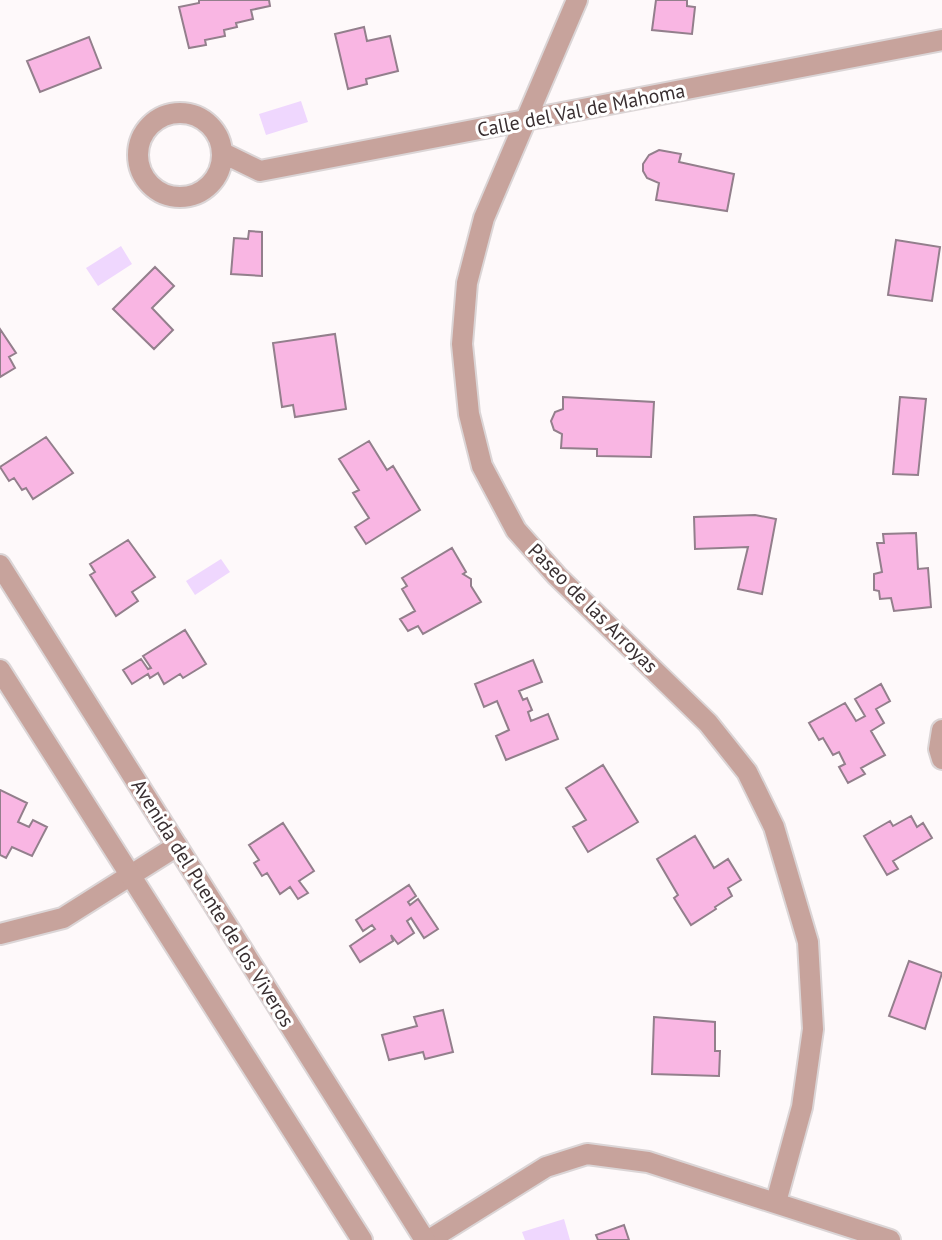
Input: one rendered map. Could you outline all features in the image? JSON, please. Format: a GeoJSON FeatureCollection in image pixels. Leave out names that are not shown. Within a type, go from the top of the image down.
{"type":"FeatureCollection","features":[{"type":"Feature","properties":{"kind":"street","name":"Paseo de las Arroyas"},"geometry":{"type":"LineString","coordinates":[[577,0],[484,218],[467,283],[462,344],[469,414],[482,466],[516,530],[557,576],[708,723],[747,772],[774,827],[808,942],[813,1029],[802,1107],[776,1202]]}},
{"type":"Feature","properties":{"kind":"street","name":"Calle del Val de Mahoma"},"geometry":{"type":"LineString","coordinates":[[223,153],[260,171],[942,40]]}},
{"type":"Feature","properties":{"kind":"street"},"geometry":{"type":"LineString","coordinates":[[179,113],[192,114],[214,129],[223,153],[221,168],[214,181],[203,191],[175,197],[149,183],[141,171],[138,157],[145,131],[166,115],[179,113]]}},
{"type":"Feature","properties":{"kind":"street","name":"Avenida del Puente de los Viveros"},"geometry":{"type":"LineString","coordinates":[[0,565],[427,1240]]}},
{"type":"Feature","properties":{"kind":"street"},"geometry":{"type":"LineString","coordinates":[[0,670],[362,1240]]}},
{"type":"Feature","properties":{"kind":"street"},"geometry":{"type":"LineString","coordinates":[[942,730],[939,749],[942,759]]}},
{"type":"Feature","properties":{"kind":"street"},"geometry":{"type":"LineString","coordinates":[[0,934],[63,918],[177,846]]}},
{"type":"Feature","properties":{"kind":"street"},"geometry":{"type":"LineString","coordinates":[[427,1240],[546,1167],[587,1154],[648,1162],[890,1240]]}},
{"type":"Feature","properties":{"kind":"shaded area"},"geometry":{"type":"Polygon","coordinates":[[[301,101],[308,122],[266,135],[259,114],[301,101]]]}},
{"type":"Feature","properties":{"kind":"shaded area"},"geometry":{"type":"Polygon","coordinates":[[[121,246],[132,264],[98,286],[86,268],[121,246]]]}},
{"type":"Feature","properties":{"kind":"shaded area"},"geometry":{"type":"Polygon","coordinates":[[[221,559],[230,572],[195,595],[186,581],[221,559]]]}},
{"type":"Feature","properties":{"kind":"shaded area"},"geometry":{"type":"Polygon","coordinates":[[[564,1219],[570,1240],[525,1240],[522,1232],[564,1219]]]}},
{"type":"Feature","properties":{"kind":"building"},"geometry":{"type":"Polygon","coordinates":[[[199,0],[269,0],[270,6],[251,10],[253,19],[224,30],[225,36],[205,40],[206,45],[189,48],[179,7],[199,3],[199,0]]]}},
{"type":"Feature","properties":{"kind":"building"},"geometry":{"type":"Polygon","coordinates":[[[656,0],[687,0],[687,6],[695,7],[692,34],[652,30],[656,0]]]}},
{"type":"Feature","properties":{"kind":"building"},"geometry":{"type":"Polygon","coordinates":[[[364,27],[367,41],[390,36],[398,71],[366,79],[367,84],[348,89],[335,34],[364,27]]]}},
{"type":"Feature","properties":{"kind":"building"},"geometry":{"type":"Polygon","coordinates":[[[89,37],[101,68],[40,92],[27,61],[89,37]]]}},
{"type":"Feature","properties":{"kind":"building"},"geometry":{"type":"Polygon","coordinates":[[[659,150],[681,154],[679,162],[734,174],[727,211],[656,200],[659,183],[647,178],[643,164],[649,155],[659,150]]]}},
{"type":"Feature","properties":{"kind":"building"},"geometry":{"type":"Polygon","coordinates":[[[249,231],[262,232],[262,276],[231,274],[234,238],[248,239],[249,231]]]}},
{"type":"Feature","properties":{"kind":"building"},"geometry":{"type":"Polygon","coordinates":[[[896,240],[940,247],[932,301],[888,295],[896,240]]]}},
{"type":"Feature","properties":{"kind":"building"},"geometry":{"type":"Polygon","coordinates":[[[155,267],[174,286],[152,308],[173,330],[154,349],[113,309],[155,267]]]}},
{"type":"Feature","properties":{"kind":"building"},"geometry":{"type":"Polygon","coordinates":[[[0,329],[16,353],[9,357],[15,368],[0,377],[0,329]]]}},
{"type":"Feature","properties":{"kind":"building"},"geometry":{"type":"Polygon","coordinates":[[[335,334],[346,409],[295,417],[293,405],[282,407],[273,343],[335,334]]]}},
{"type":"Feature","properties":{"kind":"building"},"geometry":{"type":"Polygon","coordinates":[[[563,397],[654,402],[651,457],[597,456],[597,449],[561,448],[562,434],[554,430],[551,421],[555,412],[563,409],[563,397]]]}},
{"type":"Feature","properties":{"kind":"building"},"geometry":{"type":"Polygon","coordinates":[[[900,397],[926,399],[918,475],[893,474],[900,397]]]}},
{"type":"Feature","properties":{"kind":"building"},"geometry":{"type":"Polygon","coordinates":[[[46,437],[73,473],[33,499],[14,478],[9,481],[0,467],[46,437]]]}},
{"type":"Feature","properties":{"kind":"building"},"geometry":{"type":"Polygon","coordinates":[[[369,441],[387,470],[393,466],[420,510],[366,544],[355,527],[369,518],[353,493],[359,490],[339,459],[369,441]]]}},
{"type":"Feature","properties":{"kind":"building"},"geometry":{"type":"Polygon","coordinates":[[[755,515],[776,519],[762,594],[738,589],[748,547],[695,549],[694,517],[755,515]]]}},
{"type":"Feature","properties":{"kind":"building"},"geometry":{"type":"Polygon","coordinates":[[[916,533],[918,569],[928,568],[931,607],[894,611],[891,598],[880,599],[879,591],[874,590],[874,574],[882,572],[877,543],[884,543],[883,534],[916,533]]]}},
{"type":"Feature","properties":{"kind":"building"},"geometry":{"type":"Polygon","coordinates":[[[128,540],[155,577],[132,592],[138,601],[116,616],[90,575],[95,572],[90,564],[128,540]]]}},
{"type":"Feature","properties":{"kind":"building"},"geometry":{"type":"Polygon","coordinates":[[[452,548],[466,572],[463,574],[471,579],[471,586],[481,602],[423,634],[418,626],[408,631],[400,619],[415,611],[402,589],[407,586],[402,578],[452,548]]]}},
{"type":"Feature","properties":{"kind":"building"},"geometry":{"type":"Polygon","coordinates":[[[185,630],[206,664],[183,678],[180,674],[164,684],[158,673],[150,678],[148,674],[132,684],[123,670],[141,659],[148,669],[151,668],[143,656],[185,630]]]}},
{"type":"Feature","properties":{"kind":"building"},"geometry":{"type":"Polygon","coordinates":[[[533,660],[542,682],[519,691],[523,700],[527,698],[532,710],[528,712],[531,721],[548,714],[558,739],[506,760],[496,736],[509,730],[497,701],[484,707],[475,684],[533,660]]]}},
{"type":"Feature","properties":{"kind":"building"},"geometry":{"type":"Polygon","coordinates":[[[881,684],[890,701],[876,709],[884,723],[871,731],[885,755],[861,768],[865,774],[848,783],[839,767],[845,764],[839,752],[833,755],[809,723],[845,703],[856,721],[865,716],[855,699],[881,684]]]}},
{"type":"Feature","properties":{"kind":"building"},"geometry":{"type":"Polygon","coordinates":[[[603,765],[638,822],[588,852],[573,827],[586,820],[566,788],[603,765]]]}},
{"type":"Feature","properties":{"kind":"building"},"geometry":{"type":"Polygon","coordinates":[[[0,790],[27,803],[18,822],[29,827],[33,820],[47,827],[32,856],[12,847],[6,858],[0,855],[0,790]]]}},
{"type":"Feature","properties":{"kind":"building"},"geometry":{"type":"Polygon","coordinates":[[[911,816],[917,827],[923,823],[932,838],[893,861],[898,869],[887,875],[864,836],[890,821],[893,826],[911,816]]]}},
{"type":"Feature","properties":{"kind":"building"},"geometry":{"type":"Polygon","coordinates":[[[283,823],[314,871],[299,881],[308,893],[298,899],[290,887],[280,894],[267,873],[262,876],[254,863],[259,860],[249,845],[283,823]]]}},
{"type":"Feature","properties":{"kind":"building"},"geometry":{"type":"Polygon","coordinates":[[[695,836],[714,868],[728,859],[741,880],[728,888],[732,896],[691,925],[674,898],[678,895],[657,859],[695,836]]]}},
{"type":"Feature","properties":{"kind":"building"},"geometry":{"type":"Polygon","coordinates":[[[409,885],[416,896],[408,902],[410,905],[418,899],[438,929],[424,938],[411,918],[407,921],[414,933],[398,944],[391,935],[393,941],[360,962],[350,946],[375,929],[372,925],[363,931],[356,920],[409,885]]]}},
{"type":"Feature","properties":{"kind":"building"},"geometry":{"type":"Polygon","coordinates":[[[909,961],[942,973],[925,1029],[889,1016],[909,961]]]}},
{"type":"Feature","properties":{"kind":"building"},"geometry":{"type":"Polygon","coordinates":[[[443,1010],[453,1052],[425,1059],[423,1052],[389,1060],[382,1035],[417,1026],[414,1017],[443,1010]]]}},
{"type":"Feature","properties":{"kind":"building"},"geometry":{"type":"Polygon","coordinates":[[[654,1017],[715,1022],[715,1051],[720,1051],[719,1076],[652,1074],[654,1017]]]}},
{"type":"Feature","properties":{"kind":"building"},"geometry":{"type":"Polygon","coordinates":[[[624,1225],[629,1240],[598,1240],[596,1235],[624,1225]]]}}]}
